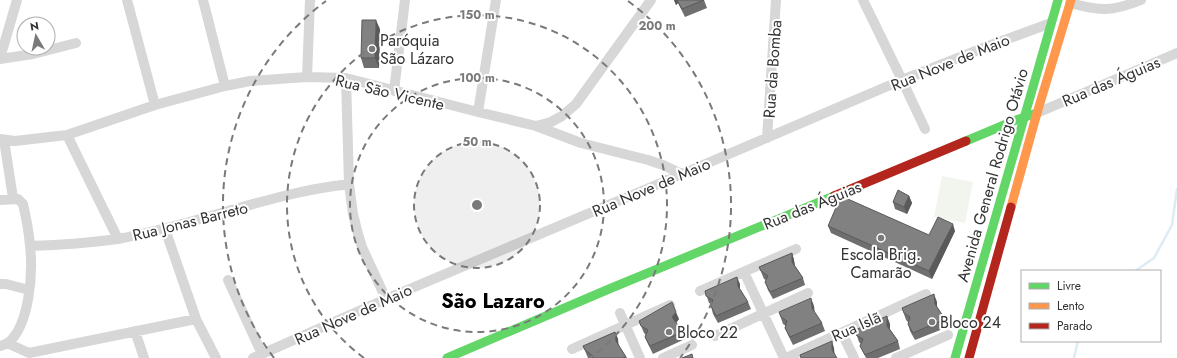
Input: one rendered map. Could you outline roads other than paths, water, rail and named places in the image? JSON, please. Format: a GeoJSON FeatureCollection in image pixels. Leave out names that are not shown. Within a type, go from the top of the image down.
{"type":"FeatureCollection","features":[{"type":"Feature","properties":{"kind":"street"},"geometry":{"type":"LineString","coordinates":[[17,0],[0,58],[33,54],[76,43]]}},
{"type":"Feature","properties":{"kind":"street"},"geometry":{"type":"LineString","coordinates":[[127,0],[155,106]]}},
{"type":"Feature","properties":{"kind":"street"},"geometry":{"type":"LineString","coordinates":[[203,0],[225,86]]}},
{"type":"Feature","properties":{"kind":"street"},"geometry":{"type":"LineString","coordinates":[[307,77],[310,0]]}},
{"type":"Feature","properties":{"kind":"street"},"geometry":{"type":"LineString","coordinates":[[394,91],[405,0]]}},
{"type":"Feature","properties":{"kind":"street"},"geometry":{"type":"LineString","coordinates":[[478,112],[496,0]]}},
{"type":"Feature","properties":{"kind":"street"},"geometry":{"type":"LineString","coordinates":[[536,126],[551,122],[562,116],[576,104],[651,0]]}},
{"type":"Feature","properties":{"kind":"street","name":"Rua da Bomba"},"geometry":{"type":"LineString","coordinates":[[767,138],[776,0]]}},
{"type":"Feature","properties":{"kind":"street"},"geometry":{"type":"LineString","coordinates":[[863,0],[925,129]]}},
{"type":"Feature","properties":{"kind":"street","name":"Avenida General Rodrigo Otávio"},"geometry":{"type":"LineString","coordinates":[[955,358],[1058,0]]}},
{"type":"Feature","properties":{"kind":"street"},"geometry":{"type":"LineString","coordinates":[[1070,2],[1090,9],[1102,10],[1120,7],[1141,0]]}},
{"type":"Feature","properties":{"kind":"street","name":"Avenida General Rodrigo Otávio"},"geometry":{"type":"LineString","coordinates":[[969,358],[1037,113],[1070,2]]}},
{"type":"Feature","properties":{"kind":"street","name":"Rua Nove de Maio"},"geometry":{"type":"LineString","coordinates":[[258,356],[386,299],[902,80],[991,44],[1052,23]]}},
{"type":"Feature","properties":{"kind":"street","name":"Rua das Águias"},"geometry":{"type":"LineString","coordinates":[[446,358],[609,289],[1024,117],[1037,113],[1177,53]]}},
{"type":"Feature","properties":{"kind":"street","name":"Rua São Vicente"},"geometry":{"type":"LineString","coordinates":[[2,140],[15,141],[67,135],[155,106],[225,86],[250,81],[307,77],[346,78],[536,126],[581,143],[648,160],[682,174]]}},
{"type":"Feature","properties":{"kind":"street"},"geometry":{"type":"LineString","coordinates":[[346,78],[349,184],[353,214],[358,234],[386,299]]}},
{"type":"Feature","properties":{"kind":"street"},"geometry":{"type":"LineString","coordinates":[[67,135],[118,239]]}},
{"type":"Feature","properties":{"kind":"street"},"geometry":{"type":"LineString","coordinates":[[2,140],[13,198]]}},
{"type":"Feature","properties":{"kind":"street","name":"Rua Jonas Barreto"},"geometry":{"type":"LineString","coordinates":[[30,246],[118,239],[165,229],[292,194],[329,186],[349,184]]}},
{"type":"Feature","properties":{"kind":"street"},"geometry":{"type":"LineString","coordinates":[[0,200],[13,198],[18,199],[23,204],[30,246],[30,277],[27,305],[22,321],[13,337],[4,345],[29,356],[135,331],[196,319]]}},
{"type":"Feature","properties":{"kind":"street"},"geometry":{"type":"LineString","coordinates":[[997,211],[1009,214]]}},
{"type":"Feature","properties":{"kind":"street"},"geometry":{"type":"LineString","coordinates":[[165,229],[196,319],[216,358]]}},
{"type":"Feature","properties":{"kind":"street"},"geometry":{"type":"LineString","coordinates":[[700,291],[796,249]]}},
{"type":"Feature","properties":{"kind":"street"},"geometry":{"type":"LineString","coordinates":[[744,272],[785,358]]}},
{"type":"Feature","properties":{"kind":"street"},"geometry":{"type":"LineString","coordinates":[[228,280],[258,356]]}},
{"type":"Feature","properties":{"kind":"street"},"geometry":{"type":"LineString","coordinates":[[0,284],[6,284],[29,290]]}},
{"type":"Feature","properties":{"kind":"street"},"geometry":{"type":"LineString","coordinates":[[715,336],[808,293]]}},
{"type":"Feature","properties":{"kind":"street","name":"Rua Islã"},"geometry":{"type":"LineString","coordinates":[[785,358],[926,294]]}},
{"type":"Feature","properties":{"kind":"street"},"geometry":{"type":"LineString","coordinates":[[572,349],[670,305]]}},
{"type":"Feature","properties":{"kind":"street"},"geometry":{"type":"LineString","coordinates":[[620,313],[640,358]]}},
{"type":"Feature","properties":{"kind":"street"},"geometry":{"type":"LineString","coordinates":[[135,331],[144,358]]}},
{"type":"Feature","properties":{"kind":"street"},"geometry":{"type":"LineString","coordinates":[[842,333],[854,358]]}},
{"type":"Feature","properties":{"kind":"street"},"geometry":{"type":"LineString","coordinates":[[896,358],[948,335]]}},
{"type":"Feature","properties":{"kind":"street"},"geometry":{"type":"LineString","coordinates":[[663,358],[692,345]]}},
{"type":"Feature","properties":{"kind":"waterway"},"geometry":{"type":"LineString","coordinates":[[1136,270],[1154,258],[1172,225],[1177,189]]}},
{"type":"Feature","properties":{"kind":"waterway"},"geometry":{"type":"LineString","coordinates":[[1074,358],[1078,342]]}},
{"type":"Feature","properties":{"kind":"place","name":"Paróquia São Lázaro"},"geometry":{"type":"Point","coordinates":[372,49]}},
{"type":"Feature","properties":{"kind":"place","name":"Escola Brig. Camarão"},"geometry":{"type":"Point","coordinates":[881,238]}},
{"type":"Feature","properties":{"kind":"place","name":"Bloco 24"},"geometry":{"type":"Point","coordinates":[932,322]}},
{"type":"Feature","properties":{"kind":"place","name":"Bloco 22"},"geometry":{"type":"Point","coordinates":[669,332]}},
{"type":"Feature","properties":{"kind":"district","name":"São Lazaro"},"geometry":{"type":"Point","coordinates":[493,301]}}]}
